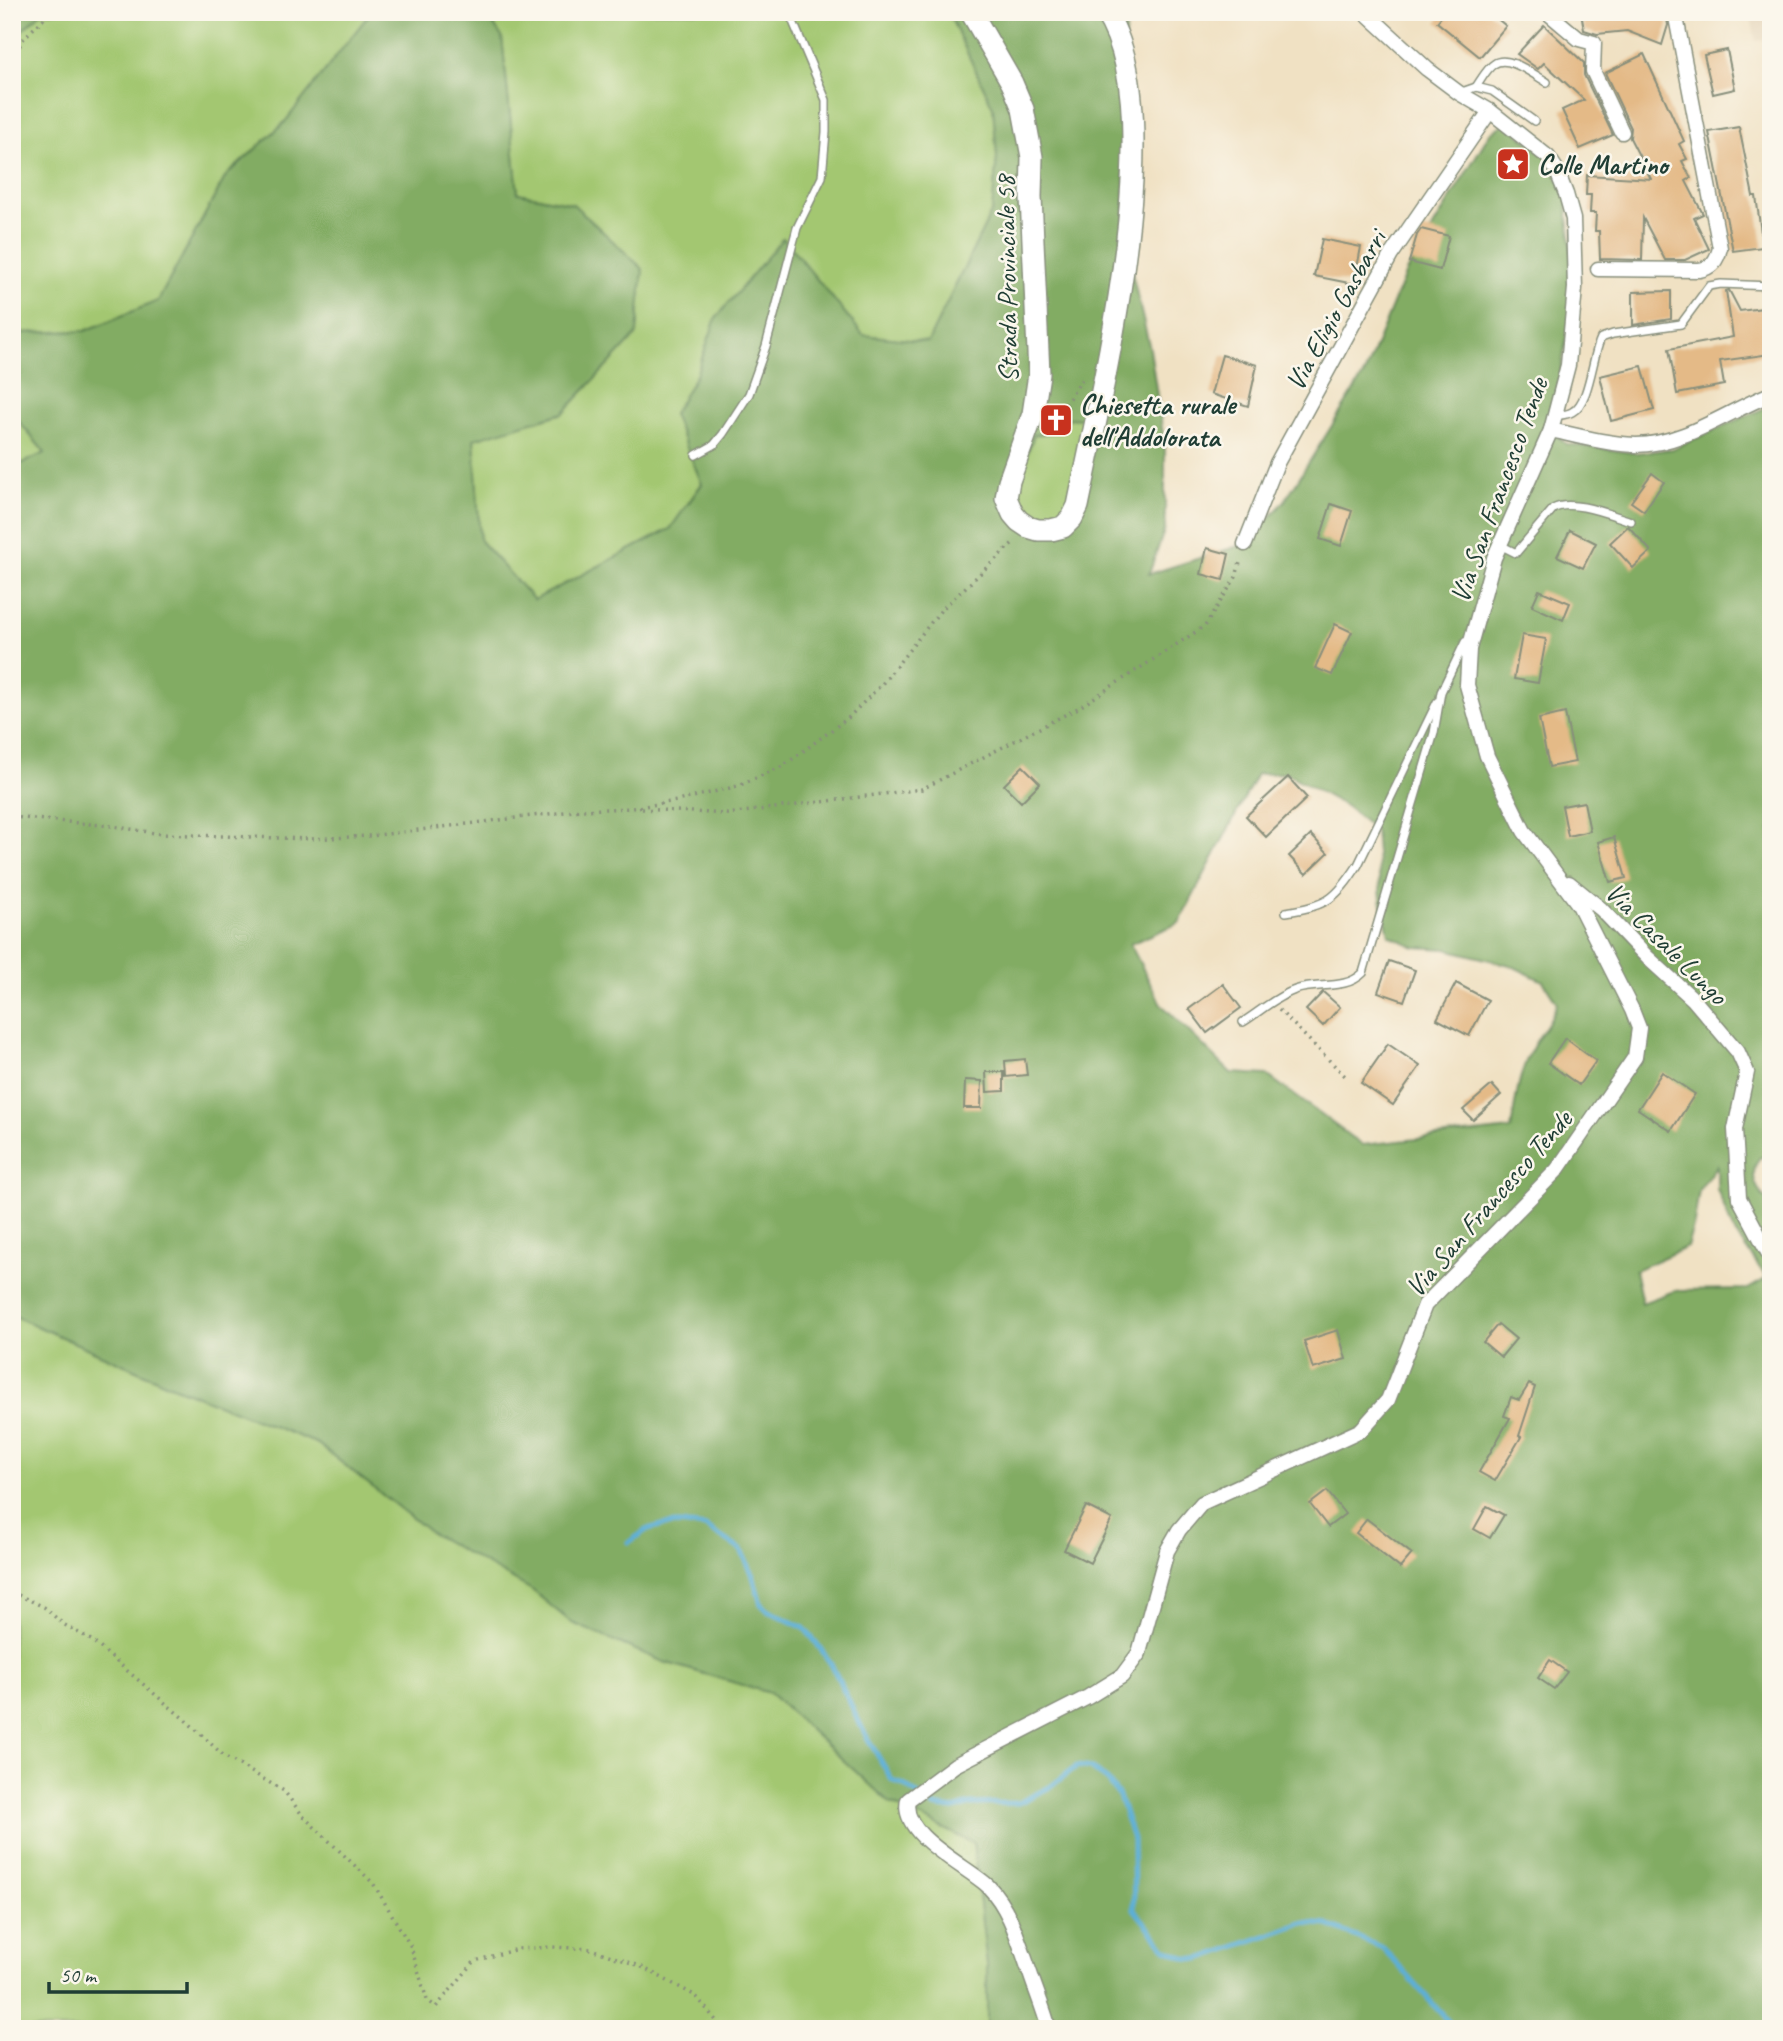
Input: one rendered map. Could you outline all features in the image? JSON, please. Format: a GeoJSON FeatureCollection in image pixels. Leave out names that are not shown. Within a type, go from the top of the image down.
{"type":"FeatureCollection","features":[{"type":"Feature","properties":{"kind":"street","name":"Strada Provinciale 58"},"geometry":{"type":"LineString","coordinates":[[971,12],[1012,83],[1028,129],[1032,157],[1031,197],[1040,374],[1033,414],[1009,481],[1006,498],[1013,514],[1028,527]]}},
{"type":"Feature","properties":{"kind":"street"},"geometry":{"type":"LineString","coordinates":[[1028,527],[1051,530],[1063,527],[1078,506],[1113,332],[1126,248],[1133,116],[1125,66],[1110,19],[1105,12]]}},
{"type":"Feature","properties":{"kind":"street","name":"Via San Francesco Tende"},"geometry":{"type":"LineString","coordinates":[[1049,2029],[1005,1908],[986,1885],[931,1844],[920,1832],[910,1819],[906,1808],[908,1800],[955,1765],[1088,1697],[1122,1676],[1139,1653],[1167,1551],[1179,1530],[1202,1503],[1361,1430],[1388,1400],[1425,1305],[1557,1170],[1635,1057],[1639,1028],[1632,1010],[1579,905],[1524,831],[1487,756],[1467,685],[1469,649],[1500,545],[1552,423],[1569,365],[1575,288],[1573,219],[1556,169],[1548,158],[1490,111],[1458,93],[1427,69],[1365,12]]}},
{"type":"Feature","properties":{"kind":"street"},"geometry":{"type":"LineString","coordinates":[[1547,12],[1579,39],[1594,43],[1593,71],[1622,132]]}},
{"type":"Feature","properties":{"kind":"street"},"geometry":{"type":"LineString","coordinates":[[1598,269],[1699,271],[1713,264],[1720,248],[1675,12]]}},
{"type":"Feature","properties":{"kind":"street","name":"Via Eligio Gasbarri"},"geometry":{"type":"LineString","coordinates":[[1245,544],[1278,463],[1391,255],[1490,111]]}},
{"type":"Feature","properties":{"kind":"street"},"geometry":{"type":"LineString","coordinates":[[1552,423],[1608,442],[1636,445],[1660,442],[1692,431],[1771,394]]}},
{"type":"Feature","properties":{"kind":"street","name":"Via Casale Lungo"},"geometry":{"type":"LineString","coordinates":[[1551,868],[1601,909],[1648,958],[1693,999],[1738,1052],[1747,1072],[1735,1129],[1739,1198],[1771,1258]]}},
{"type":"Feature","properties":{"kind":"lane"},"geometry":{"type":"LineString","coordinates":[[696,455],[714,445],[749,394],[766,346],[797,228],[822,177],[827,100],[789,12]]}},
{"type":"Feature","properties":{"kind":"lane"},"geometry":{"type":"LineString","coordinates":[[1458,93],[1476,87],[1493,64],[1500,61],[1510,62],[1546,82]]}},
{"type":"Feature","properties":{"kind":"lane"},"geometry":{"type":"LineString","coordinates":[[1476,87],[1492,92],[1534,121]]}},
{"type":"Feature","properties":{"kind":"lane"},"geometry":{"type":"LineString","coordinates":[[1552,423],[1578,408],[1601,338],[1681,324],[1704,293],[1714,285],[1771,286]]}},
{"type":"Feature","properties":{"kind":"lane"},"geometry":{"type":"LineString","coordinates":[[1500,545],[1516,552],[1559,505],[1570,504],[1631,521]]}},
{"type":"Feature","properties":{"kind":"lane"},"geometry":{"type":"LineString","coordinates":[[1286,912],[1314,908],[1331,899],[1358,865],[1478,617]]}},
{"type":"Feature","properties":{"kind":"lane"},"geometry":{"type":"LineString","coordinates":[[1243,1022],[1293,990],[1313,985],[1346,983],[1363,973],[1434,733],[1441,692]]}},
{"type":"Feature","properties":{"kind":"path"},"geometry":{"type":"LineString","coordinates":[[12,57],[20,51],[21,43],[42,23],[49,12]]}},
{"type":"Feature","properties":{"kind":"path"},"geometry":{"type":"LineString","coordinates":[[1060,414],[1086,373]]}},
{"type":"Feature","properties":{"kind":"path"},"geometry":{"type":"LineString","coordinates":[[1033,414],[1065,405]]}},
{"type":"Feature","properties":{"kind":"path"},"geometry":{"type":"LineString","coordinates":[[632,808],[677,801],[738,786],[783,766],[848,719],[882,684],[941,610],[1028,527]]}},
{"type":"Feature","properties":{"kind":"path"},"geometry":{"type":"LineString","coordinates":[[12,817],[100,824],[161,834],[310,839],[370,836],[581,810],[632,808],[727,814],[922,789],[1078,708],[1205,626],[1236,577],[1245,544]]}},
{"type":"Feature","properties":{"kind":"path"},"geometry":{"type":"LineString","coordinates":[[1272,1003],[1345,1076]]}},
{"type":"Feature","properties":{"kind":"path"},"geometry":{"type":"LineString","coordinates":[[12,1592],[44,1606],[63,1624],[90,1640],[224,1756],[284,1791],[303,1816],[373,1883],[411,1947],[427,2000],[436,2007],[475,1961],[517,1949],[554,1947],[591,1950],[640,1966],[696,1996],[723,2029]]}},
{"type":"Feature","properties":{"kind":"shaded area"},"geometry":{"type":"Polygon","coordinates":[[[1771,14],[1771,38],[1756,41],[1751,18],[1771,14]]]}},
{"type":"Feature","properties":{"kind":"green space"},"geometry":{"type":"Polygon","coordinates":[[[12,12],[42,12],[18,34],[12,45],[12,12]]]}},
{"type":"Feature","properties":{"kind":"green space"},"geometry":{"type":"Polygon","coordinates":[[[42,12],[371,12],[284,123],[226,176],[158,301],[85,331],[18,333],[12,352],[12,45],[18,34],[42,12]]]}},
{"type":"Feature","properties":{"kind":"green space"},"geometry":{"type":"Polygon","coordinates":[[[371,12],[485,12],[502,37],[518,193],[573,204],[643,269],[637,334],[563,413],[474,439],[480,541],[534,600],[670,529],[702,484],[673,414],[696,375],[716,318],[783,238],[863,335],[928,342],[992,211],[997,157],[993,107],[948,12],[1130,12],[1121,52],[1126,248],[1150,349],[1165,447],[1165,528],[1149,574],[1245,544],[1284,502],[1365,373],[1406,272],[1490,133],[1505,123],[1548,157],[1566,194],[1575,288],[1551,430],[1566,444],[1636,453],[1672,449],[1771,405],[1771,1159],[1760,1157],[1754,1177],[1758,1189],[1771,1205],[1771,2029],[987,2029],[987,1964],[973,1843],[889,1802],[770,1693],[664,1662],[572,1623],[532,1590],[431,1533],[318,1444],[170,1385],[12,1315],[12,468],[45,453],[12,413],[12,352],[18,333],[85,331],[158,301],[226,176],[284,123],[371,12]],[[1068,418],[1062,432],[1034,435],[1014,490],[1022,510],[1041,522],[1053,520],[1062,512],[1075,481],[1087,419],[1068,418]],[[1286,773],[1257,774],[1179,923],[1130,944],[1161,1004],[1231,1073],[1267,1075],[1362,1145],[1511,1129],[1524,1067],[1557,1003],[1543,981],[1510,965],[1446,949],[1415,947],[1389,935],[1381,899],[1375,830],[1347,807],[1286,773]],[[1717,1165],[1699,1190],[1687,1247],[1635,1270],[1642,1303],[1677,1290],[1748,1289],[1767,1278],[1733,1230],[1717,1189],[1717,1165]]]}},
{"type":"Feature","properties":{"kind":"green space"},"geometry":{"type":"Polygon","coordinates":[[[485,12],[948,12],[993,107],[997,157],[992,211],[928,342],[863,335],[784,239],[716,319],[696,375],[673,414],[702,483],[670,529],[534,600],[480,541],[474,438],[563,413],[637,334],[573,204],[518,193],[502,37],[485,12]]]}},
{"type":"Feature","properties":{"kind":"green space"},"geometry":{"type":"Polygon","coordinates":[[[12,413],[45,453],[12,468],[12,413]]]}},
{"type":"Feature","properties":{"kind":"green space"},"geometry":{"type":"Polygon","coordinates":[[[1068,418],[1088,419],[1080,463],[1062,512],[1053,520],[1041,522],[1022,510],[1014,490],[1034,434],[1062,432],[1068,418]]]}},
{"type":"Feature","properties":{"kind":"green space"},"geometry":{"type":"Polygon","coordinates":[[[12,1315],[170,1385],[318,1444],[431,1533],[532,1590],[572,1623],[664,1662],[770,1693],[889,1802],[973,1843],[987,1964],[987,2029],[12,2029],[12,1315]]]}},
{"type":"Feature","properties":{"kind":"building"},"geometry":{"type":"Polygon","coordinates":[[[1445,12],[1489,12],[1506,26],[1480,57],[1437,22],[1445,12]]]}},
{"type":"Feature","properties":{"kind":"building"},"geometry":{"type":"Polygon","coordinates":[[[1581,12],[1666,12],[1668,25],[1662,45],[1627,31],[1597,34],[1584,30],[1581,12]]]}},
{"type":"Feature","properties":{"kind":"building"},"geometry":{"type":"Polygon","coordinates":[[[1544,25],[1584,63],[1584,75],[1613,135],[1580,149],[1562,110],[1584,100],[1544,63],[1538,69],[1517,54],[1544,25]]]}},
{"type":"Feature","properties":{"kind":"building"},"geometry":{"type":"Polygon","coordinates":[[[1727,50],[1735,89],[1713,94],[1704,55],[1727,50]]]}},
{"type":"Feature","properties":{"kind":"building"},"geometry":{"type":"Polygon","coordinates":[[[1644,54],[1684,141],[1679,144],[1687,159],[1682,161],[1691,178],[1686,181],[1703,214],[1694,218],[1709,249],[1685,260],[1665,260],[1643,218],[1642,260],[1600,259],[1599,231],[1595,231],[1596,213],[1590,213],[1591,195],[1586,195],[1587,175],[1651,179],[1630,138],[1631,128],[1605,73],[1644,54]]]}},
{"type":"Feature","properties":{"kind":"building"},"geometry":{"type":"Polygon","coordinates":[[[1739,127],[1753,196],[1756,196],[1763,247],[1733,251],[1709,132],[1739,127]]]}},
{"type":"Feature","properties":{"kind":"building"},"geometry":{"type":"Polygon","coordinates":[[[1421,229],[1449,236],[1440,270],[1409,262],[1421,229]]]}},
{"type":"Feature","properties":{"kind":"building"},"geometry":{"type":"Polygon","coordinates":[[[1322,239],[1361,247],[1354,284],[1314,276],[1322,239]]]}},
{"type":"Feature","properties":{"kind":"building"},"geometry":{"type":"Polygon","coordinates":[[[1729,290],[1740,311],[1771,307],[1771,354],[1720,361],[1724,385],[1677,394],[1669,349],[1733,337],[1726,291],[1729,290]]]}},
{"type":"Feature","properties":{"kind":"building"},"geometry":{"type":"Polygon","coordinates":[[[1671,291],[1671,319],[1633,325],[1633,292],[1671,291]]]}},
{"type":"Feature","properties":{"kind":"building"},"geometry":{"type":"Polygon","coordinates":[[[1222,355],[1257,365],[1248,406],[1211,394],[1222,355]]]}},
{"type":"Feature","properties":{"kind":"building"},"geometry":{"type":"Polygon","coordinates":[[[1642,366],[1654,410],[1611,421],[1600,376],[1642,366]]]}},
{"type":"Feature","properties":{"kind":"building"},"geometry":{"type":"Polygon","coordinates":[[[1652,473],[1664,482],[1644,511],[1631,502],[1652,473]]]}},
{"type":"Feature","properties":{"kind":"building"},"geometry":{"type":"Polygon","coordinates":[[[1331,504],[1352,511],[1341,546],[1320,539],[1331,504]]]}},
{"type":"Feature","properties":{"kind":"building"},"geometry":{"type":"Polygon","coordinates":[[[1628,526],[1651,551],[1633,568],[1610,543],[1628,526]]]}},
{"type":"Feature","properties":{"kind":"building"},"geometry":{"type":"Polygon","coordinates":[[[1570,530],[1596,543],[1583,568],[1557,556],[1570,530]]]}},
{"type":"Feature","properties":{"kind":"building"},"geometry":{"type":"Polygon","coordinates":[[[1207,548],[1229,554],[1223,580],[1201,574],[1207,548]]]}},
{"type":"Feature","properties":{"kind":"building"},"geometry":{"type":"Polygon","coordinates":[[[1539,590],[1570,603],[1563,620],[1532,606],[1539,590]]]}},
{"type":"Feature","properties":{"kind":"building"},"geometry":{"type":"Polygon","coordinates":[[[1335,624],[1352,632],[1332,675],[1315,668],[1335,624]]]}},
{"type":"Feature","properties":{"kind":"building"},"geometry":{"type":"Polygon","coordinates":[[[1522,635],[1546,639],[1538,683],[1514,679],[1522,635]]]}},
{"type":"Feature","properties":{"kind":"building"},"geometry":{"type":"Polygon","coordinates":[[[1565,713],[1575,762],[1549,767],[1539,719],[1565,713]]]}},
{"type":"Feature","properties":{"kind":"building"},"geometry":{"type":"Polygon","coordinates":[[[1023,766],[1040,783],[1021,802],[1004,785],[1023,766]]]}},
{"type":"Feature","properties":{"kind":"building"},"geometry":{"type":"Polygon","coordinates":[[[1288,777],[1307,798],[1266,837],[1246,816],[1288,777]]]}},
{"type":"Feature","properties":{"kind":"building"},"geometry":{"type":"Polygon","coordinates":[[[1584,802],[1590,831],[1568,836],[1562,806],[1584,802]]]}},
{"type":"Feature","properties":{"kind":"building"},"geometry":{"type":"Polygon","coordinates":[[[1311,835],[1328,853],[1306,874],[1289,856],[1311,835]]]}},
{"type":"Feature","properties":{"kind":"building"},"geometry":{"type":"Polygon","coordinates":[[[1614,837],[1626,878],[1610,882],[1598,842],[1614,837]]]}},
{"type":"Feature","properties":{"kind":"building"},"geometry":{"type":"Polygon","coordinates":[[[1389,961],[1415,970],[1404,1001],[1378,992],[1389,961]]]}},
{"type":"Feature","properties":{"kind":"building"},"geometry":{"type":"Polygon","coordinates":[[[1456,983],[1488,1000],[1469,1036],[1437,1019],[1456,983]]]}},
{"type":"Feature","properties":{"kind":"building"},"geometry":{"type":"Polygon","coordinates":[[[1223,984],[1241,1008],[1207,1033],[1189,1009],[1223,984]]]}},
{"type":"Feature","properties":{"kind":"building"},"geometry":{"type":"Polygon","coordinates":[[[1323,992],[1340,1007],[1323,1026],[1306,1010],[1323,992]]]}},
{"type":"Feature","properties":{"kind":"building"},"geometry":{"type":"Polygon","coordinates":[[[1565,1038],[1596,1061],[1579,1085],[1548,1063],[1565,1038]]]}},
{"type":"Feature","properties":{"kind":"building"},"geometry":{"type":"Polygon","coordinates":[[[1388,1044],[1420,1066],[1393,1105],[1361,1083],[1388,1044]]]}},
{"type":"Feature","properties":{"kind":"building"},"geometry":{"type":"Polygon","coordinates":[[[1025,1059],[1027,1075],[1006,1077],[1005,1061],[1025,1059]]]}},
{"type":"Feature","properties":{"kind":"building"},"geometry":{"type":"Polygon","coordinates":[[[986,1072],[1004,1072],[1004,1091],[987,1092],[986,1072]]]}},
{"type":"Feature","properties":{"kind":"building"},"geometry":{"type":"Polygon","coordinates":[[[1662,1072],[1695,1094],[1671,1131],[1638,1109],[1662,1072]]]}},
{"type":"Feature","properties":{"kind":"building"},"geometry":{"type":"Polygon","coordinates":[[[965,1080],[982,1081],[981,1108],[964,1108],[965,1080]]]}},
{"type":"Feature","properties":{"kind":"building"},"geometry":{"type":"Polygon","coordinates":[[[1492,1085],[1501,1095],[1473,1120],[1463,1110],[1492,1085]]]}},
{"type":"Feature","properties":{"kind":"building"},"geometry":{"type":"Polygon","coordinates":[[[1498,1324],[1516,1339],[1501,1357],[1483,1342],[1498,1324]]]}},
{"type":"Feature","properties":{"kind":"building"},"geometry":{"type":"Polygon","coordinates":[[[1338,1330],[1346,1359],[1313,1369],[1304,1341],[1338,1330]]]}},
{"type":"Feature","properties":{"kind":"building"},"geometry":{"type":"Polygon","coordinates":[[[1529,1384],[1535,1387],[1519,1436],[1521,1437],[1495,1481],[1479,1472],[1510,1418],[1504,1416],[1511,1397],[1519,1400],[1529,1384]]]}},
{"type":"Feature","properties":{"kind":"building"},"geometry":{"type":"Polygon","coordinates":[[[1327,1491],[1345,1514],[1328,1527],[1310,1504],[1327,1491]]]}},
{"type":"Feature","properties":{"kind":"building"},"geometry":{"type":"Polygon","coordinates":[[[1086,1506],[1112,1519],[1090,1563],[1064,1550],[1086,1506]]]}},
{"type":"Feature","properties":{"kind":"building"},"geometry":{"type":"Polygon","coordinates":[[[1487,1506],[1504,1515],[1490,1538],[1474,1529],[1487,1506]]]}},
{"type":"Feature","properties":{"kind":"building"},"geometry":{"type":"Polygon","coordinates":[[[1367,1519],[1412,1554],[1400,1568],[1356,1533],[1367,1519]]]}},
{"type":"Feature","properties":{"kind":"building"},"geometry":{"type":"Polygon","coordinates":[[[1550,1660],[1567,1672],[1554,1689],[1538,1678],[1550,1660]]]}},
{"type":"Feature","properties":{"kind":"waterway"},"geometry":{"type":"LineString","coordinates":[[629,1542],[648,1529],[679,1524],[706,1527],[741,1550],[752,1573],[761,1604],[767,1610],[804,1628],[815,1641],[831,1664],[864,1732],[892,1780],[904,1785],[933,1806],[954,1809],[971,1804],[1018,1803],[1050,1787],[1077,1766],[1091,1768],[1108,1781],[1119,1796],[1133,1839],[1134,1909],[1166,1949],[1186,1958],[1200,1959],[1302,1923],[1328,1925],[1383,1948],[1455,2029]]}},
{"type":"Feature","properties":{"kind":"place","name":"Colle Martino"},"geometry":{"type":"Point","coordinates":[1513,164]}},
{"type":"Feature","properties":{"kind":"place","name":"Chiesetta rurale dell'Addolorata"},"geometry":{"type":"Point","coordinates":[1056,420]}}]}
